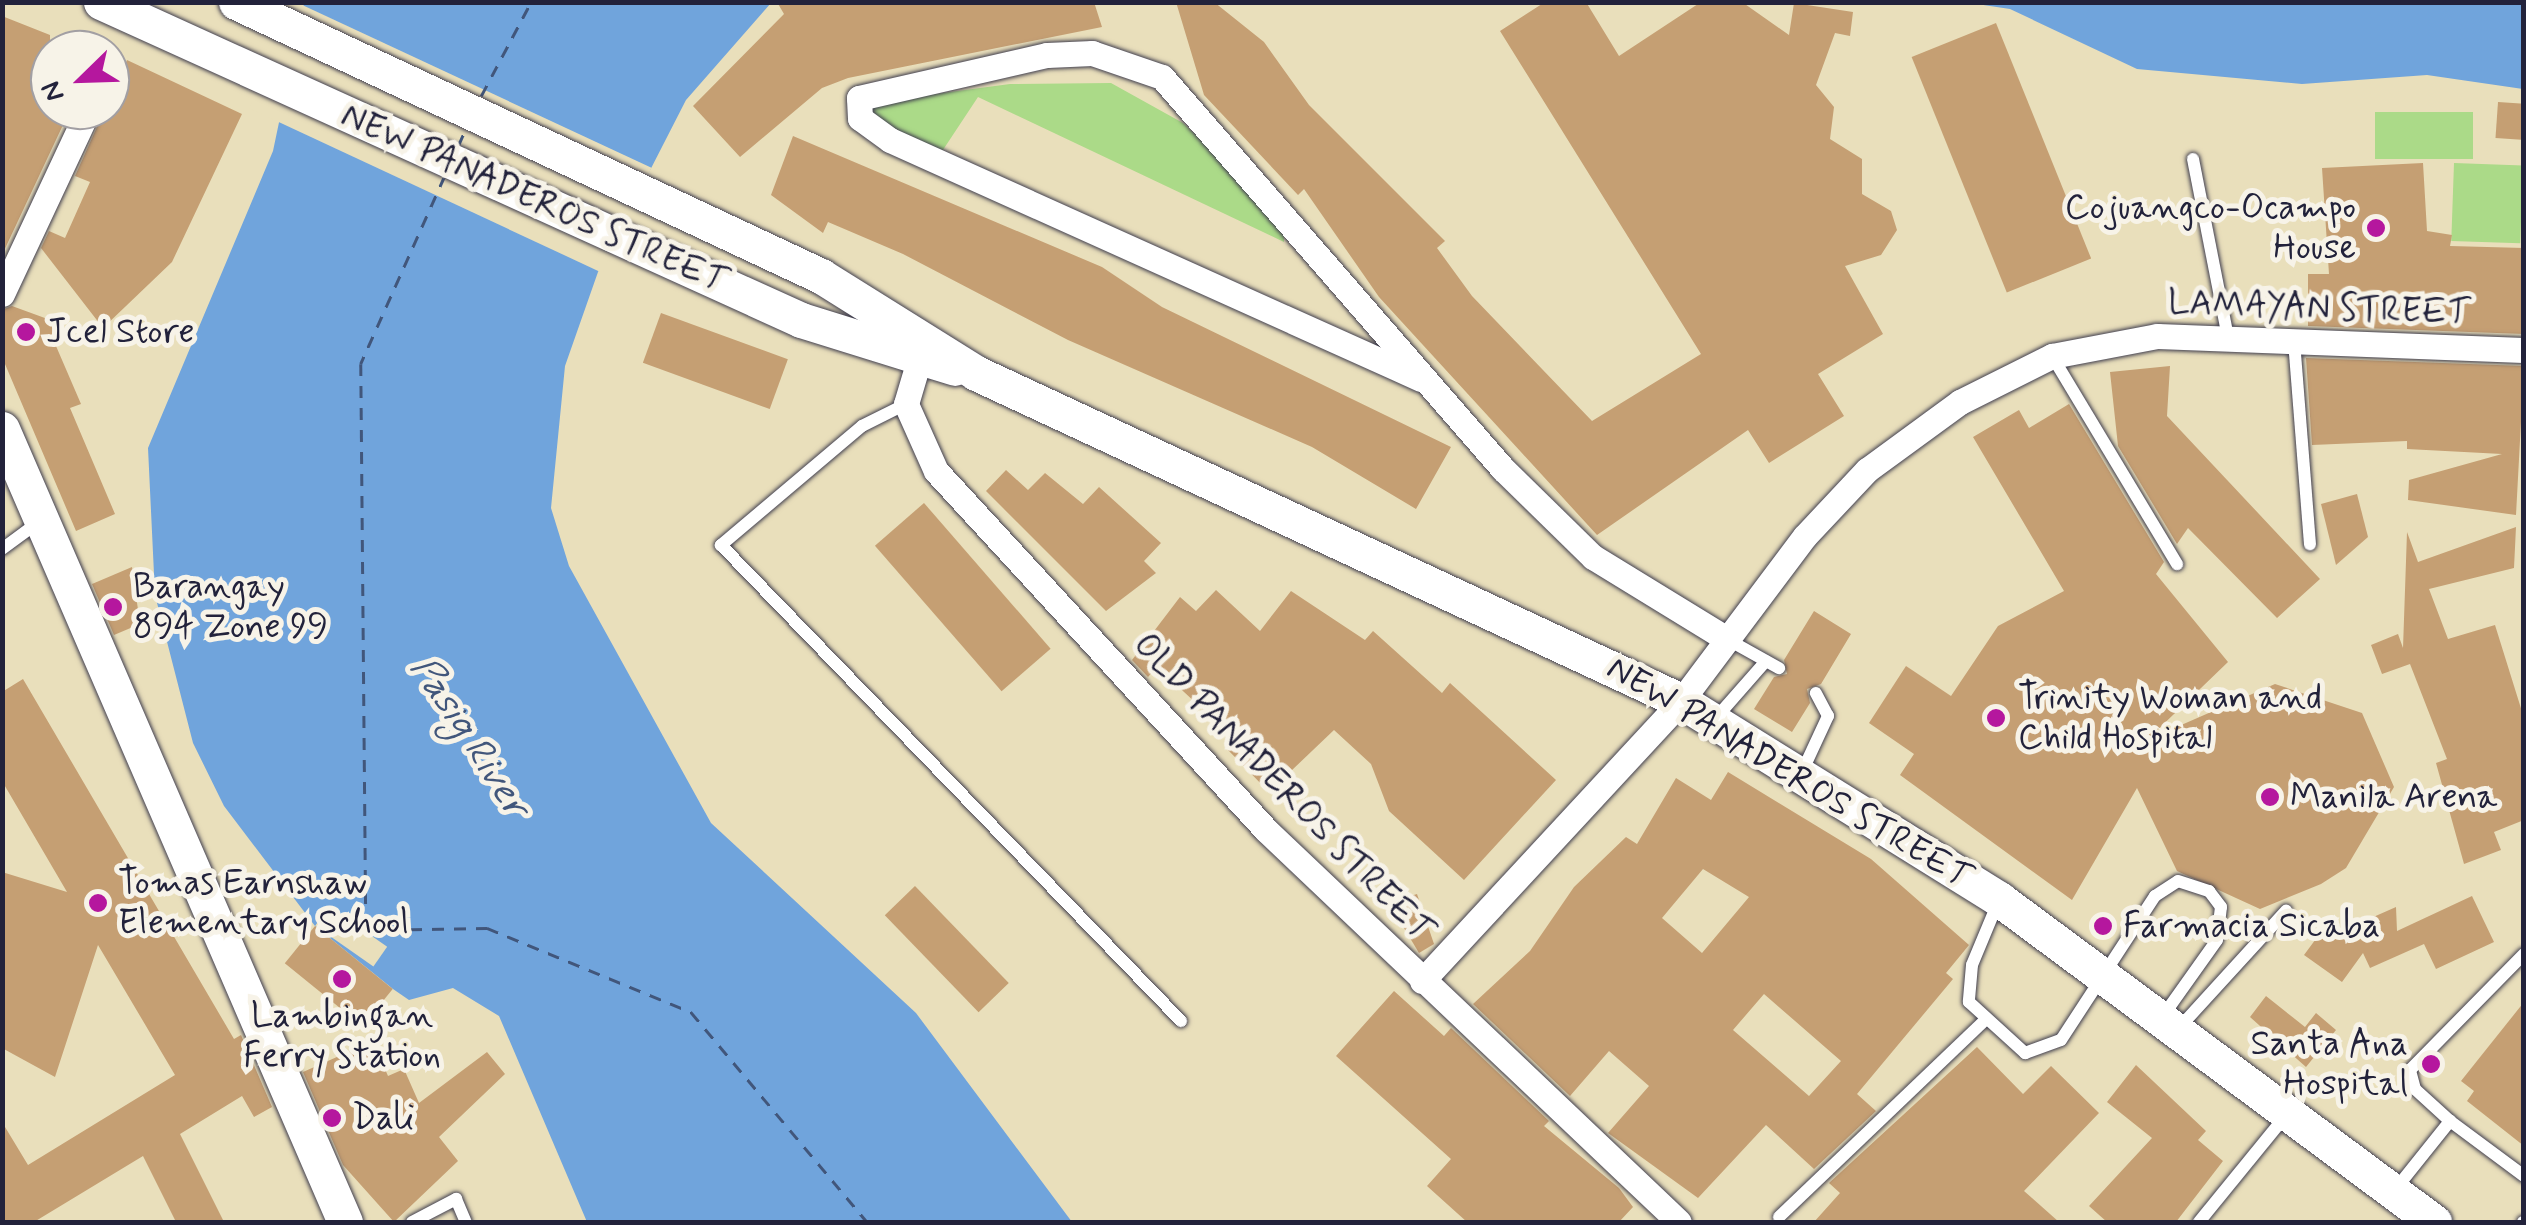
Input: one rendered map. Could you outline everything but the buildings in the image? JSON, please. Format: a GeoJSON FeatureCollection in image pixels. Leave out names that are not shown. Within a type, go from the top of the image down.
{"type":"FeatureCollection","features":[{"type":"Feature","properties":{"kind":"main road","name":"NEW PANADEROS STREET"},"geometry":{"type":"LineString","coordinates":[[236,2],[821,276],[976,373],[1682,701],[2000,899],[2171,1022],[2434,1222]]}},
{"type":"Feature","properties":{"kind":"main road","name":"NEW PANADEROS STREET"},"geometry":{"type":"LineString","coordinates":[[108,6],[800,320],[918,360],[976,373]]}},
{"type":"Feature","properties":{"kind":"main road"},"geometry":{"type":"LineString","coordinates":[[5,440],[344,1222]]}},
{"type":"Feature","properties":{"kind":"street"},"geometry":{"type":"LineString","coordinates":[[1421,379],[890,140],[860,118],[859,98],[1046,55],[1092,52],[1162,77],[1421,379],[1593,557],[1725,638]]}},
{"type":"Feature","properties":{"kind":"street"},"geometry":{"type":"LineString","coordinates":[[2,294],[79,130]]}},
{"type":"Feature","properties":{"kind":"street","name":"LAMAYAN STREET"},"geometry":{"type":"LineString","coordinates":[[1422,981],[1682,701],[1725,638],[1868,470],[1960,402],[2052,356],[2157,336],[2294,338],[2524,350]]}},
{"type":"Feature","properties":{"kind":"street"},"geometry":{"type":"LineString","coordinates":[[906,404],[918,360]]}},
{"type":"Feature","properties":{"kind":"street","name":"OLD PANADEROS STREET"},"geometry":{"type":"LineString","coordinates":[[906,404],[936,471],[1266,830],[1679,1222]]}},
{"type":"Feature","properties":{"kind":"lane"},"geometry":{"type":"LineString","coordinates":[[2193,159],[2228,337]]}},
{"type":"Feature","properties":{"kind":"lane"},"geometry":{"type":"LineString","coordinates":[[2294,338],[2310,544]]}},
{"type":"Feature","properties":{"kind":"lane"},"geometry":{"type":"LineString","coordinates":[[2052,356],[2177,564]]}},
{"type":"Feature","properties":{"kind":"lane"},"geometry":{"type":"LineString","coordinates":[[906,404],[862,426],[721,546],[1180,1021]]}},
{"type":"Feature","properties":{"kind":"lane"},"geometry":{"type":"LineString","coordinates":[[2,549],[42,520]]}},
{"type":"Feature","properties":{"kind":"lane"},"geometry":{"type":"LineString","coordinates":[[1714,721],[1773,664],[1725,638]]}},
{"type":"Feature","properties":{"kind":"lane"},"geometry":{"type":"LineString","coordinates":[[1801,775],[1828,716],[1816,692]]}},
{"type":"Feature","properties":{"kind":"lane"},"geometry":{"type":"LineString","coordinates":[[2000,899],[1972,964],[1970,1002],[1983,1022],[2025,1053],[2062,1040],[2107,976],[2154,896],[2178,881],[2209,891],[2222,908],[2217,940],[2171,1022]]}},
{"type":"Feature","properties":{"kind":"lane"},"geometry":{"type":"LineString","coordinates":[[2171,1022],[2286,912]]}},
{"type":"Feature","properties":{"kind":"lane"},"geometry":{"type":"LineString","coordinates":[[2524,954],[2410,1070],[2415,1089],[2450,1121],[2524,1176]]}},
{"type":"Feature","properties":{"kind":"lane"},"geometry":{"type":"LineString","coordinates":[[1779,1217],[1983,1022]]}},
{"type":"Feature","properties":{"kind":"lane"},"geometry":{"type":"LineString","coordinates":[[2199,1222],[2289,1112]]}},
{"type":"Feature","properties":{"kind":"lane"},"geometry":{"type":"LineString","coordinates":[[2394,1191],[2450,1121]]}},
{"type":"Feature","properties":{"kind":"lane"},"geometry":{"type":"LineString","coordinates":[[412,1222],[456,1200],[466,1222]]}},
{"type":"Feature","properties":{"kind":"green space"},"geometry":{"type":"Polygon","coordinates":[[[1111,83],[1183,123],[1284,219],[1284,242],[978,97],[935,162],[860,104],[1010,84],[1111,83]]]}},
{"type":"Feature","properties":{"kind":"green space"},"geometry":{"type":"Polygon","coordinates":[[[2375,112],[2473,112],[2473,159],[2375,159],[2375,112]]]}},
{"type":"Feature","properties":{"kind":"green space"},"geometry":{"type":"Polygon","coordinates":[[[2454,163],[2523,165],[2520,243],[2451,241],[2454,163]]]}},
{"type":"Feature","properties":{"kind":"water","name":"Pasig River"},"geometry":{"type":"Polygon","coordinates":[[[304,3],[771,3],[686,100],[598,272],[565,366],[551,508],[569,566],[711,823],[916,1013],[1072,1222],[587,1222],[499,1016],[453,988],[409,1000],[393,989],[315,926],[224,806],[193,743],[155,595],[148,448],[273,151],[304,3]]]}},
{"type":"Feature","properties":{"kind":"water"},"geometry":{"type":"Polygon","coordinates":[[[1970,3],[2523,3],[2523,89],[2427,75],[2302,84],[2137,69],[2010,9],[1970,3]]]}},
{"type":"Feature","properties":{"kind":"pier"},"geometry":{"type":"Polygon","coordinates":[[[298,3],[651,168],[602,273],[249,108],[298,3]]]}},
{"type":"Feature","properties":{"kind":"pier"},"geometry":{"type":"Polygon","coordinates":[[[329,906],[387,947],[373,966],[315,926],[329,906]]]}},
{"type":"Feature","properties":{"kind":"ferry route"},"geometry":{"type":"LineString","coordinates":[[481,96],[531,2]]}},
{"type":"Feature","properties":{"kind":"ferry route"},"geometry":{"type":"LineString","coordinates":[[458,146],[467,126]]}},
{"type":"Feature","properties":{"kind":"ferry route"},"geometry":{"type":"LineString","coordinates":[[445,176],[361,364],[366,930],[487,928],[691,1012],[867,1222]]}},
{"type":"Feature","properties":{"kind":"place","name":"Cojuangco-Ocampo House"},"geometry":{"type":"Point","coordinates":[2376,228]}},
{"type":"Feature","properties":{"kind":"place","name":"Jcel Store"},"geometry":{"type":"Point","coordinates":[26,332]}},
{"type":"Feature","properties":{"kind":"place","name":"Barangay 894 Zone 99"},"geometry":{"type":"Point","coordinates":[113,607]}},
{"type":"Feature","properties":{"kind":"place","name":"Trinity Woman and Child Hospital"},"geometry":{"type":"Point","coordinates":[1996,718]}},
{"type":"Feature","properties":{"kind":"place","name":"Manila Arena"},"geometry":{"type":"Point","coordinates":[2270,797]}},
{"type":"Feature","properties":{"kind":"place","name":"Tomas Earnshaw Elementary School"},"geometry":{"type":"Point","coordinates":[98,903]}},
{"type":"Feature","properties":{"kind":"place","name":"Farmacia Sicaba"},"geometry":{"type":"Point","coordinates":[2103,926]}},
{"type":"Feature","properties":{"kind":"place","name":"Lambingan Ferry Station"},"geometry":{"type":"Point","coordinates":[342,979]}},
{"type":"Feature","properties":{"kind":"place","name":"Santa Ana Hospital"},"geometry":{"type":"Point","coordinates":[2431,1064]}},
{"type":"Feature","properties":{"kind":"place","name":"Dali"},"geometry":{"type":"Point","coordinates":[332,1118]}}]}
